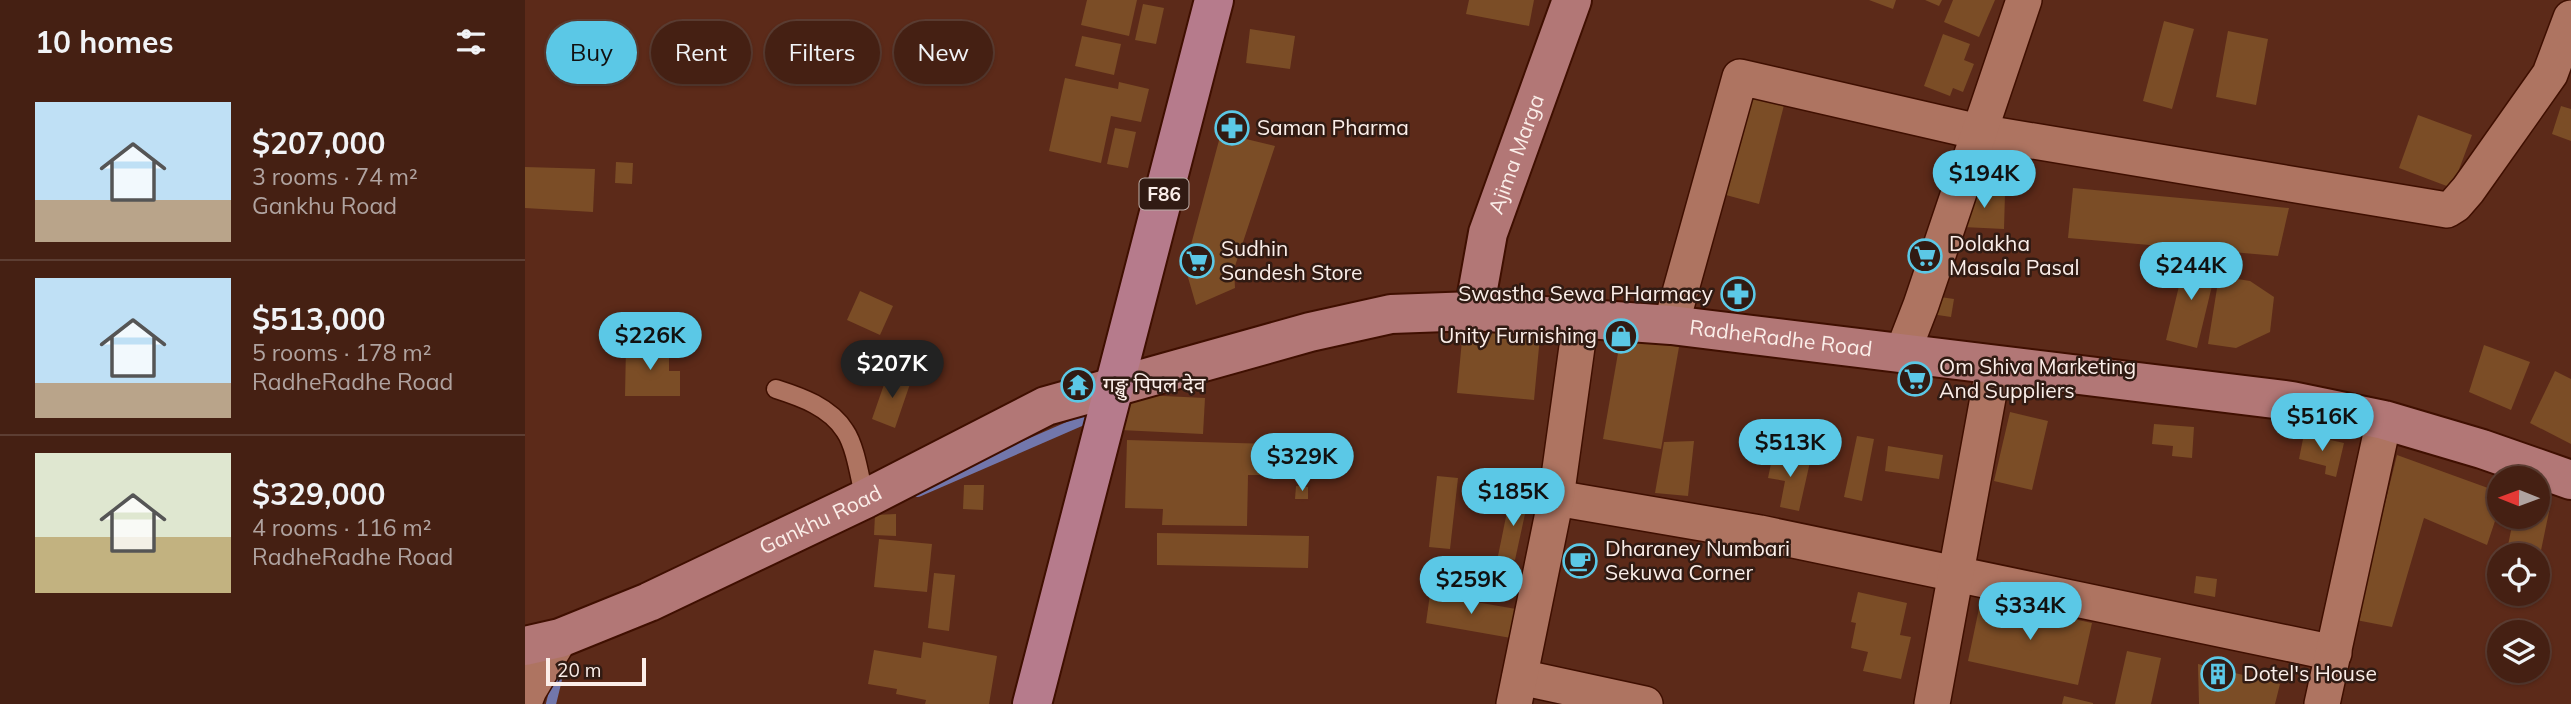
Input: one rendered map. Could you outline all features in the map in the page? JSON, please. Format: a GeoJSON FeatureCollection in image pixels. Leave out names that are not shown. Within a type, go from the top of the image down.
{"type":"FeatureCollection","features":[{"type":"Feature","properties":{"kind":"main road","name":"F86"},"geometry":{"type":"LineString","coordinates":[[1032,704],[1214,0]]}},
{"type":"Feature","properties":{"kind":"main road","name":"Ajima Marga"},"geometry":{"type":"LineString","coordinates":[[1474,311],[1488,233],[1572,0]]}},
{"type":"Feature","properties":{"kind":"main road","name":"RadheRadhe Road"},"geometry":{"type":"LineString","coordinates":[[1114,388],[1351,321],[1391,314],[1474,311],[1671,326],[2292,401],[2384,420],[2483,449],[2571,480]]}},
{"type":"Feature","properties":{"kind":"main road","name":"Gankhu Road"},"geometry":{"type":"LineString","coordinates":[[543,642],[649,602],[865,499],[1046,406],[1114,388]]}},
{"type":"Feature","properties":{"kind":"street"},"geometry":{"type":"LineString","coordinates":[[1902,354],[2024,0]]}},
{"type":"Feature","properties":{"kind":"street"},"geometry":{"type":"LineString","coordinates":[[1671,326],[1740,77],[1979,132],[2447,210],[2468,190],[2550,74],[2571,18]]}},
{"type":"Feature","properties":{"kind":"street"},"geometry":{"type":"LineString","coordinates":[[1581,318],[1556,498],[1517,691],[1645,704]]}},
{"type":"Feature","properties":{"kind":"street"},"geometry":{"type":"LineString","coordinates":[[1931,704],[1994,365]]}},
{"type":"Feature","properties":{"kind":"street"},"geometry":{"type":"LineString","coordinates":[[2322,704],[2384,420]]}},
{"type":"Feature","properties":{"kind":"street"},"geometry":{"type":"LineString","coordinates":[[1556,498],[1760,533],[2334,653]]}},
{"type":"Feature","properties":{"kind":"street"},"geometry":{"type":"LineString","coordinates":[[525,700],[543,642]]}},
{"type":"Feature","properties":{"kind":"lane"},"geometry":{"type":"LineString","coordinates":[[776,389],[805,399],[823,409],[845,431],[865,499]]}},
{"type":"Feature","properties":{"kind":"building"},"geometry":{"type":"Polygon","coordinates":[[[1087,0],[1137,0],[1129,36],[1081,25],[1087,0]]]}},
{"type":"Feature","properties":{"kind":"building"},"geometry":{"type":"Polygon","coordinates":[[[1469,0],[1534,0],[1529,26],[1466,14],[1469,0]]]}},
{"type":"Feature","properties":{"kind":"building"},"geometry":{"type":"Polygon","coordinates":[[[1869,0],[1896,0],[1893,9],[1869,0]]]}},
{"type":"Feature","properties":{"kind":"building"},"geometry":{"type":"Polygon","coordinates":[[[1925,0],[1942,0],[1939,6],[1925,0]]]}},
{"type":"Feature","properties":{"kind":"building"},"geometry":{"type":"Polygon","coordinates":[[[1953,0],[1995,0],[1979,37],[1944,22],[1953,0]]]}},
{"type":"Feature","properties":{"kind":"building"},"geometry":{"type":"Polygon","coordinates":[[[1143,4],[1164,8],[1156,44],[1135,40],[1143,4]]]}},
{"type":"Feature","properties":{"kind":"building"},"geometry":{"type":"Polygon","coordinates":[[[2164,21],[2194,29],[2172,109],[2143,101],[2164,21]]]}},
{"type":"Feature","properties":{"kind":"building"},"geometry":{"type":"Polygon","coordinates":[[[1250,29],[1295,36],[1290,69],[1246,63],[1250,29]]]}},
{"type":"Feature","properties":{"kind":"building"},"geometry":{"type":"Polygon","coordinates":[[[2228,31],[2268,39],[2256,105],[2216,97],[2228,31]]]}},
{"type":"Feature","properties":{"kind":"building"},"geometry":{"type":"Polygon","coordinates":[[[1943,34],[1970,44],[1964,60],[1974,64],[1963,92],[1953,88],[1950,96],[1924,86],[1943,34]]]}},
{"type":"Feature","properties":{"kind":"building"},"geometry":{"type":"Polygon","coordinates":[[[1082,36],[1121,44],[1114,75],[1075,66],[1082,36]]]}},
{"type":"Feature","properties":{"kind":"building"},"geometry":{"type":"Polygon","coordinates":[[[1065,78],[1118,89],[1119,82],[1149,89],[1141,122],[1111,116],[1101,163],[1049,151],[1065,78]]]}},
{"type":"Feature","properties":{"kind":"building"},"geometry":{"type":"Polygon","coordinates":[[[1742,89],[1785,101],[1759,204],[1715,192],[1742,89]]]}},
{"type":"Feature","properties":{"kind":"building"},"geometry":{"type":"Polygon","coordinates":[[[2561,106],[2571,109],[2571,141],[2552,134],[2561,106]]]}},
{"type":"Feature","properties":{"kind":"building"},"geometry":{"type":"Polygon","coordinates":[[[2418,115],[2472,135],[2452,188],[2399,168],[2418,115]]]}},
{"type":"Feature","properties":{"kind":"building"},"geometry":{"type":"Polygon","coordinates":[[[1115,128],[1136,132],[1128,168],[1107,164],[1115,128]]]}},
{"type":"Feature","properties":{"kind":"building"},"geometry":{"type":"Polygon","coordinates":[[[1221,133],[1275,146],[1234,269],[1235,288],[1196,305],[1185,267],[1221,133]]]}},
{"type":"Feature","properties":{"kind":"building"},"geometry":{"type":"Polygon","coordinates":[[[616,162],[633,163],[632,184],[615,183],[616,162]]]}},
{"type":"Feature","properties":{"kind":"building"},"geometry":{"type":"Polygon","coordinates":[[[525,167],[595,169],[593,212],[525,208],[525,167]]]}},
{"type":"Feature","properties":{"kind":"building"},"geometry":{"type":"Polygon","coordinates":[[[2073,188],[2289,208],[2278,256],[2068,238],[2073,188]]]}},
{"type":"Feature","properties":{"kind":"building"},"geometry":{"type":"Polygon","coordinates":[[[1965,191],[2005,193],[2004,229],[1963,227],[1965,191]]]}},
{"type":"Feature","properties":{"kind":"building"},"geometry":{"type":"Polygon","coordinates":[[[2186,257],[2217,265],[2197,348],[2166,340],[2186,257]]]}},
{"type":"Feature","properties":{"kind":"building"},"geometry":{"type":"Polygon","coordinates":[[[2219,276],[2250,281],[2274,297],[2270,332],[2236,348],[2208,344],[2219,276]]]}},
{"type":"Feature","properties":{"kind":"building"},"geometry":{"type":"Polygon","coordinates":[[[860,291],[893,306],[880,335],[847,320],[860,291]]]}},
{"type":"Feature","properties":{"kind":"building"},"geometry":{"type":"Polygon","coordinates":[[[1933,296],[1954,299],[1951,317],[1931,314],[1933,296]]]}},
{"type":"Feature","properties":{"kind":"building"},"geometry":{"type":"Polygon","coordinates":[[[1463,329],[1540,336],[1534,400],[1457,393],[1463,329]]]}},
{"type":"Feature","properties":{"kind":"building"},"geometry":{"type":"Polygon","coordinates":[[[1621,336],[1679,347],[1661,449],[1603,439],[1621,336]]]}},
{"type":"Feature","properties":{"kind":"building"},"geometry":{"type":"Polygon","coordinates":[[[2484,345],[2530,362],[2511,410],[2469,392],[2484,345]]]}},
{"type":"Feature","properties":{"kind":"building"},"geometry":{"type":"Polygon","coordinates":[[[626,346],[669,346],[669,371],[680,371],[680,396],[625,396],[626,346]]]}},
{"type":"Feature","properties":{"kind":"building"},"geometry":{"type":"Polygon","coordinates":[[[907,349],[924,357],[916,373],[900,366],[907,349]]]}},
{"type":"Feature","properties":{"kind":"building"},"geometry":{"type":"Polygon","coordinates":[[[2555,371],[2571,379],[2571,444],[2530,423],[2555,371]]]}},
{"type":"Feature","properties":{"kind":"building"},"geometry":{"type":"Polygon","coordinates":[[[888,373],[911,381],[895,428],[872,419],[888,373]]]}},
{"type":"Feature","properties":{"kind":"building"},"geometry":{"type":"Polygon","coordinates":[[[1122,394],[1205,398],[1203,434],[1120,430],[1122,394]]]}},
{"type":"Feature","properties":{"kind":"building"},"geometry":{"type":"Polygon","coordinates":[[[2010,412],[2048,421],[2032,490],[1994,481],[2010,412]]]}},
{"type":"Feature","properties":{"kind":"building"},"geometry":{"type":"Polygon","coordinates":[[[2154,424],[2194,427],[2192,458],[2172,456],[2173,446],[2152,444],[2154,424]]]}},
{"type":"Feature","properties":{"kind":"building"},"geometry":{"type":"Polygon","coordinates":[[[2304,434],[2344,443],[2336,477],[2325,474],[2326,466],[2299,459],[2304,434]]]}},
{"type":"Feature","properties":{"kind":"building"},"geometry":{"type":"Polygon","coordinates":[[[1293,436],[1310,436],[1309,470],[1293,469],[1293,436]]]}},
{"type":"Feature","properties":{"kind":"building"},"geometry":{"type":"Polygon","coordinates":[[[1857,436],[1874,439],[1862,501],[1844,497],[1857,436]]]}},
{"type":"Feature","properties":{"kind":"building"},"geometry":{"type":"Polygon","coordinates":[[[1127,440],[1273,444],[1273,475],[1248,475],[1247,526],[1162,525],[1163,509],[1125,508],[1127,440]]]}},
{"type":"Feature","properties":{"kind":"building"},"geometry":{"type":"Polygon","coordinates":[[[1694,441],[1688,496],[1655,493],[1664,442],[1694,441]]]}},
{"type":"Feature","properties":{"kind":"building"},"geometry":{"type":"Polygon","coordinates":[[[1888,446],[1943,455],[1939,479],[1885,471],[1888,446]]]}},
{"type":"Feature","properties":{"kind":"building"},"geometry":{"type":"Polygon","coordinates":[[[1773,454],[1810,462],[1799,511],[1780,507],[1785,481],[1768,478],[1773,454]]]}},
{"type":"Feature","properties":{"kind":"building"},"geometry":{"type":"Polygon","coordinates":[[[2397,455],[2487,488],[2487,529],[2492,529],[2487,545],[2424,518],[2392,627],[2356,620],[2397,455]]]}},
{"type":"Feature","properties":{"kind":"building"},"geometry":{"type":"Polygon","coordinates":[[[1437,476],[1458,478],[1450,549],[1429,547],[1437,476]]]}},
{"type":"Feature","properties":{"kind":"building"},"geometry":{"type":"Polygon","coordinates":[[[964,485],[984,485],[983,510],[963,509],[964,485]]]}},
{"type":"Feature","properties":{"kind":"building"},"geometry":{"type":"Polygon","coordinates":[[[1296,486],[1308,487],[1308,499],[1295,499],[1296,486]]]}},
{"type":"Feature","properties":{"kind":"building"},"geometry":{"type":"Polygon","coordinates":[[[1510,497],[1528,500],[1515,560],[1498,556],[1510,497]]]}},
{"type":"Feature","properties":{"kind":"building"},"geometry":{"type":"Polygon","coordinates":[[[896,514],[896,536],[874,535],[875,515],[896,514]]]}},
{"type":"Feature","properties":{"kind":"building"},"geometry":{"type":"Polygon","coordinates":[[[2511,529],[2545,529],[2543,543],[2508,543],[2511,529]]]}},
{"type":"Feature","properties":{"kind":"building"},"geometry":{"type":"Polygon","coordinates":[[[1157,533],[1309,536],[1308,568],[1157,565],[1157,533]]]}},
{"type":"Feature","properties":{"kind":"building"},"geometry":{"type":"Polygon","coordinates":[[[879,539],[932,544],[927,592],[874,587],[879,539]]]}},
{"type":"Feature","properties":{"kind":"building"},"geometry":{"type":"Polygon","coordinates":[[[1467,561],[1507,565],[1505,586],[1465,582],[1467,561]]]}},
{"type":"Feature","properties":{"kind":"building"},"geometry":{"type":"Polygon","coordinates":[[[934,573],[955,575],[949,631],[928,628],[934,573]]]}},
{"type":"Feature","properties":{"kind":"building"},"geometry":{"type":"Polygon","coordinates":[[[2196,576],[2217,579],[2215,597],[2194,593],[2196,576]]]}},
{"type":"Feature","properties":{"kind":"building"},"geometry":{"type":"Polygon","coordinates":[[[1858,592],[1907,603],[1900,635],[1911,637],[1901,679],[1863,671],[1868,652],[1851,648],[1856,623],[1851,622],[1858,592]]]}},
{"type":"Feature","properties":{"kind":"building"},"geometry":{"type":"Polygon","coordinates":[[[1430,594],[1516,609],[1511,638],[1426,623],[1430,594]]]}},
{"type":"Feature","properties":{"kind":"building"},"geometry":{"type":"Polygon","coordinates":[[[1981,599],[2092,623],[2078,685],[1968,661],[1981,599]]]}},
{"type":"Feature","properties":{"kind":"building"},"geometry":{"type":"Polygon","coordinates":[[[923,642],[997,656],[989,704],[925,704],[926,700],[896,694],[897,689],[868,684],[874,650],[921,658],[923,642]]]}},
{"type":"Feature","properties":{"kind":"building"},"geometry":{"type":"Polygon","coordinates":[[[2127,651],[2161,658],[2151,704],[2115,704],[2127,651]]]}},
{"type":"Feature","properties":{"kind":"building","name":"Dotel's House"},"geometry":{"type":"Polygon","coordinates":[[[2198,664],[2280,684],[2275,704],[2199,704],[2198,664]]]}},
{"type":"Feature","properties":{"kind":"building"},"geometry":{"type":"Polygon","coordinates":[[[2064,696],[2093,703],[2093,704],[2062,704],[2064,696]]]}},
{"type":"Feature","properties":{"kind":"waterway"},"geometry":{"type":"LineString","coordinates":[[918,492],[1095,415]]}},
{"type":"Feature","properties":{"kind":"waterway"},"geometry":{"type":"LineString","coordinates":[[551,704],[560,667]]}},
{"type":"Feature","properties":{"kind":"place","name":"Saman Pharma"},"geometry":{"type":"Point","coordinates":[1232,128]}},
{"type":"Feature","properties":{"kind":"place","name":"Dolakha Masala Pasal"},"geometry":{"type":"Point","coordinates":[1925,256]}},
{"type":"Feature","properties":{"kind":"place","name":"Sudhin Sandesh Store"},"geometry":{"type":"Point","coordinates":[1197,261]}},
{"type":"Feature","properties":{"kind":"place","name":"Swastha Sewa PHarmacy"},"geometry":{"type":"Point","coordinates":[1738,294]}},
{"type":"Feature","properties":{"kind":"place","name":"Unity Furnishing"},"geometry":{"type":"Point","coordinates":[1621,336]}},
{"type":"Feature","properties":{"kind":"place","name":"Om Shiva Marketing And Suppliers"},"geometry":{"type":"Point","coordinates":[1915,379]}},
{"type":"Feature","properties":{"kind":"place","name":"गङ्खु पिपल देव"},"geometry":{"type":"Point","coordinates":[1078,385]}},
{"type":"Feature","properties":{"kind":"place","name":"Dharaney Numbari Sekuwa Corner"},"geometry":{"type":"Point","coordinates":[1580,561]}},
{"type":"Feature","properties":{"kind":"place","name":"Dotel's House"},"geometry":{"type":"Point","coordinates":[2218,674]}}]}
